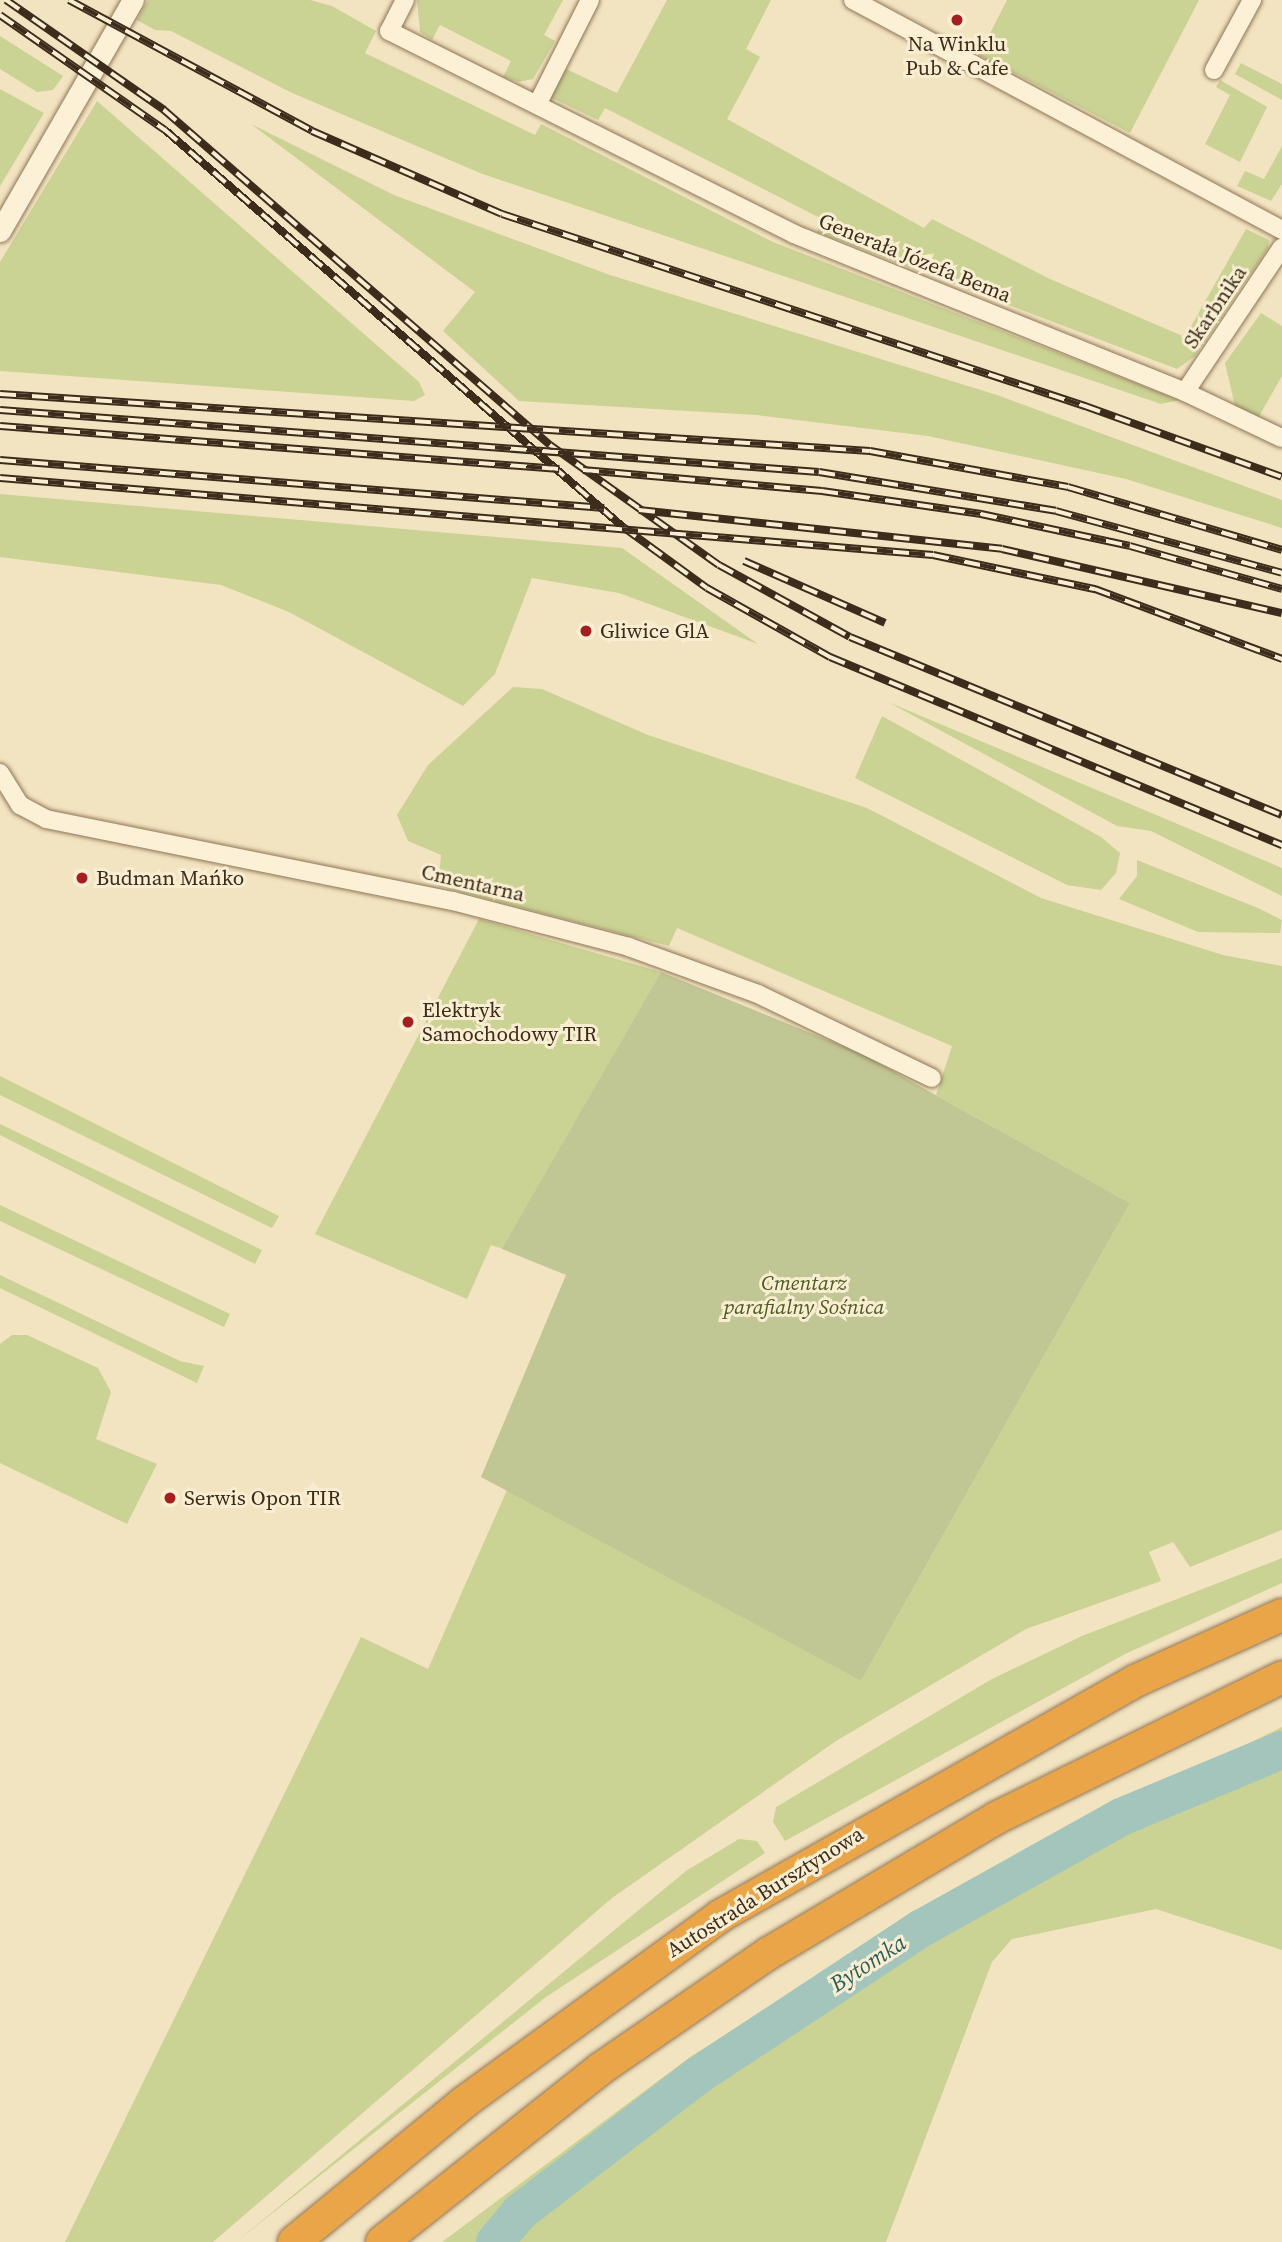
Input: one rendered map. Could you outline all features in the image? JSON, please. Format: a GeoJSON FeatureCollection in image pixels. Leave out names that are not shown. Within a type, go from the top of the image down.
{"type":"FeatureCollection","features":[{"type":"Feature","properties":{"kind":"highway","name":"Autostrada Bursztynowa"},"geometry":{"type":"LineString","coordinates":[[294,2242],[463,2103],[720,1916],[1017,1743],[1135,1681],[1282,1615]]}},
{"type":"Feature","properties":{"kind":"highway"},"geometry":{"type":"LineString","coordinates":[[382,2242],[600,2069],[769,1953],[996,1818],[1282,1677]]}},
{"type":"Feature","properties":{"kind":"street"},"geometry":{"type":"LineString","coordinates":[[0,230],[133,0]]}},
{"type":"Feature","properties":{"kind":"street","name":"Generała Józefa Bema"},"geometry":{"type":"LineString","coordinates":[[405,0],[389,31],[538,103],[794,234],[1185,393],[1282,439]]}},
{"type":"Feature","properties":{"kind":"street"},"geometry":{"type":"LineString","coordinates":[[538,103],[590,0]]}},
{"type":"Feature","properties":{"kind":"street"},"geometry":{"type":"LineString","coordinates":[[853,0],[965,58],[984,76],[1282,230]]}},
{"type":"Feature","properties":{"kind":"street"},"geometry":{"type":"LineString","coordinates":[[1214,70],[1252,0]]}},
{"type":"Feature","properties":{"kind":"street","name":"Skarbnika"},"geometry":{"type":"LineString","coordinates":[[1185,393],[1282,247]]}},
{"type":"Feature","properties":{"kind":"street","name":"Cmentarna"},"geometry":{"type":"LineString","coordinates":[[0,773],[20,805],[46,818],[453,901],[629,947],[758,994],[932,1078]]}},
{"type":"Feature","properties":{"kind":"green space"},"geometry":{"type":"Polygon","coordinates":[[[148,0],[310,0],[332,6],[376,31],[365,53],[535,135],[541,124],[773,242],[1179,400],[1161,404],[480,173],[290,92],[171,31],[155,30],[137,20],[148,0]]]}},
{"type":"Feature","properties":{"kind":"green space"},"geometry":{"type":"Polygon","coordinates":[[[417,0],[563,0],[544,35],[555,41],[533,79],[518,82],[503,77],[511,61],[440,25],[432,40],[420,32],[417,0]]]}},
{"type":"Feature","properties":{"kind":"green space"},"geometry":{"type":"Polygon","coordinates":[[[667,0],[771,0],[746,49],[760,57],[727,119],[924,228],[932,219],[1050,279],[1185,337],[1246,229],[1269,240],[1268,248],[1195,356],[1177,369],[817,232],[822,219],[605,108],[598,120],[548,96],[564,68],[617,93],[667,0]]]}},
{"type":"Feature","properties":{"kind":"green space"},"geometry":{"type":"Polygon","coordinates":[[[1007,0],[1199,0],[1130,133],[979,55],[1007,0]]]}},
{"type":"Feature","properties":{"kind":"green space"},"geometry":{"type":"Polygon","coordinates":[[[0,36],[63,76],[53,90],[37,92],[0,69],[0,36]]]}},
{"type":"Feature","properties":{"kind":"green space"},"geometry":{"type":"Polygon","coordinates":[[[1241,63],[1282,84],[1282,100],[1235,74],[1241,63]]]}},
{"type":"Feature","properties":{"kind":"green space"},"geometry":{"type":"Polygon","coordinates":[[[1220,80],[1267,107],[1240,162],[1205,144],[1230,95],[1216,87],[1220,80]]]}},
{"type":"Feature","properties":{"kind":"green space"},"geometry":{"type":"Polygon","coordinates":[[[0,89],[44,113],[0,186],[0,89]]]}},
{"type":"Feature","properties":{"kind":"green space"},"geometry":{"type":"Polygon","coordinates":[[[97,101],[419,382],[425,395],[414,401],[0,371],[0,262],[97,101]]]}},
{"type":"Feature","properties":{"kind":"green space"},"geometry":{"type":"Polygon","coordinates":[[[251,124],[394,195],[610,275],[997,395],[1282,500],[1282,528],[1126,479],[928,436],[756,415],[519,401],[443,331],[475,292],[251,124]]]}},
{"type":"Feature","properties":{"kind":"green space"},"geometry":{"type":"Polygon","coordinates":[[[1282,146],[1282,184],[1271,201],[1237,186],[1245,171],[1264,179],[1282,146]]]}},
{"type":"Feature","properties":{"kind":"green space"},"geometry":{"type":"Polygon","coordinates":[[[1261,313],[1282,326],[1282,376],[1257,420],[1236,410],[1225,363],[1261,313]]]}},
{"type":"Feature","properties":{"kind":"green space"},"geometry":{"type":"Polygon","coordinates":[[[0,494],[622,548],[758,644],[619,593],[532,578],[495,674],[463,706],[289,612],[221,585],[0,557],[0,494]]]}},
{"type":"Feature","properties":{"kind":"green space"},"geometry":{"type":"Polygon","coordinates":[[[513,687],[542,689],[648,735],[867,808],[1041,898],[1223,955],[1282,966],[1282,1530],[1190,1567],[1173,1542],[1149,1552],[1161,1581],[1026,1629],[836,1741],[612,1898],[213,2242],[65,2242],[361,1637],[428,1669],[507,1490],[861,1681],[1130,1203],[936,1095],[952,1046],[677,928],[669,946],[438,886],[441,855],[408,841],[397,815],[428,765],[513,687]]]}},
{"type":"Feature","properties":{"kind":"green space"},"geometry":{"type":"Polygon","coordinates":[[[888,702],[1282,868],[1282,896],[1151,831],[1117,826],[888,702]]]}},
{"type":"Feature","properties":{"kind":"green space"},"geometry":{"type":"Polygon","coordinates":[[[882,716],[1101,837],[1120,853],[1116,873],[1101,890],[1067,885],[855,778],[882,716]]]}},
{"type":"Feature","properties":{"kind":"green space"},"geometry":{"type":"Polygon","coordinates":[[[1137,860],[1282,920],[1280,933],[1198,932],[1119,899],[1137,876],[1137,860]]]}},
{"type":"Feature","properties":{"kind":"green space"},"geometry":{"type":"Polygon","coordinates":[[[479,919],[661,972],[503,1249],[491,1245],[467,1299],[315,1234],[479,919]]]}},
{"type":"Feature","properties":{"kind":"green space","name":"Cmentarz parafialny Sośnica"},"geometry":{"type":"Polygon","coordinates":[[[661,972],[862,1054],[1130,1203],[861,1681],[481,1477],[566,1275],[502,1249],[661,972]]]}},
{"type":"Feature","properties":{"kind":"green space"},"geometry":{"type":"Polygon","coordinates":[[[0,1076],[279,1216],[272,1228],[0,1095],[0,1076]]]}},
{"type":"Feature","properties":{"kind":"green space"},"geometry":{"type":"Polygon","coordinates":[[[0,1124],[262,1250],[255,1264],[0,1135],[0,1124]]]}},
{"type":"Feature","properties":{"kind":"green space"},"geometry":{"type":"Polygon","coordinates":[[[0,1205],[230,1314],[224,1327],[0,1221],[0,1205]]]}},
{"type":"Feature","properties":{"kind":"green space"},"geometry":{"type":"Polygon","coordinates":[[[0,1275],[180,1361],[204,1366],[197,1383],[0,1288],[0,1275]]]}},
{"type":"Feature","properties":{"kind":"green space"},"geometry":{"type":"Polygon","coordinates":[[[12,1335],[27,1335],[98,1368],[111,1392],[96,1439],[157,1464],[127,1524],[0,1463],[0,1344],[12,1335]]]}},
{"type":"Feature","properties":{"kind":"green space"},"geometry":{"type":"Polygon","coordinates":[[[1282,1558],[1282,1583],[1125,1654],[785,1841],[773,1822],[776,1807],[992,1679],[1082,1636],[1282,1558]]]}},
{"type":"Feature","properties":{"kind":"green space"},"geometry":{"type":"Polygon","coordinates":[[[1282,1727],[1282,1950],[1156,1909],[1012,1939],[992,1962],[886,2242],[442,2242],[690,2057],[848,1957],[1025,1853],[1282,1727]]]}},
{"type":"Feature","properties":{"kind":"green space"},"geometry":{"type":"Polygon","coordinates":[[[739,1839],[757,1841],[765,1853],[546,1997],[236,2242],[686,1871],[739,1839]]]}},
{"type":"Feature","properties":{"kind":"waterway","name":"Bytomka"},"geometry":{"type":"LineString","coordinates":[[495,2242],[520,2212],[697,2076],[920,1929],[1121,1817],[1282,1750]]}},
{"type":"Feature","properties":{"kind":"railway"},"geometry":{"type":"LineString","coordinates":[[6,0],[164,110],[550,445],[719,565],[850,637],[1282,815]]}},
{"type":"Feature","properties":{"kind":"railway"},"geometry":{"type":"LineString","coordinates":[[69,0],[312,131],[502,214],[1085,406],[1282,477]]}},
{"type":"Feature","properties":{"kind":"railway"},"geometry":{"type":"LineString","coordinates":[[0,15],[165,130],[623,527],[707,588],[830,657],[1282,845]]}},
{"type":"Feature","properties":{"kind":"railway"},"geometry":{"type":"LineString","coordinates":[[0,394],[870,451],[1068,487],[1282,550]]}},
{"type":"Feature","properties":{"kind":"railway"},"geometry":{"type":"LineString","coordinates":[[0,410],[819,472],[1056,511],[1282,573]]}},
{"type":"Feature","properties":{"kind":"railway"},"geometry":{"type":"LineString","coordinates":[[0,426],[559,469]]}},
{"type":"Feature","properties":{"kind":"railway"},"geometry":{"type":"LineString","coordinates":[[0,460],[604,508]]}},
{"type":"Feature","properties":{"kind":"railway"},"geometry":{"type":"LineString","coordinates":[[583,470],[822,491],[981,514],[1130,546],[1282,589]]}},
{"type":"Feature","properties":{"kind":"railway"},"geometry":{"type":"LineString","coordinates":[[0,478],[933,555],[1095,589],[1282,659]]}},
{"type":"Feature","properties":{"kind":"railway"},"geometry":{"type":"LineString","coordinates":[[639,510],[1002,549],[1282,613]]}},
{"type":"Feature","properties":{"kind":"railway"},"geometry":{"type":"LineString","coordinates":[[744,561],[885,623]]}},
{"type":"Feature","properties":{"kind":"place","name":"Na Winklu Pub & Cafe"},"geometry":{"type":"Point","coordinates":[957,20]}},
{"type":"Feature","properties":{"kind":"place","name":"Gliwice GlA"},"geometry":{"type":"Point","coordinates":[586,631]}},
{"type":"Feature","properties":{"kind":"place","name":"Budman Mańko"},"geometry":{"type":"Point","coordinates":[82,878]}},
{"type":"Feature","properties":{"kind":"place","name":"Elektryk Samochodowy TIR"},"geometry":{"type":"Point","coordinates":[408,1022]}},
{"type":"Feature","properties":{"kind":"place","name":"Serwis Opon TIR"},"geometry":{"type":"Point","coordinates":[170,1498]}}]}
